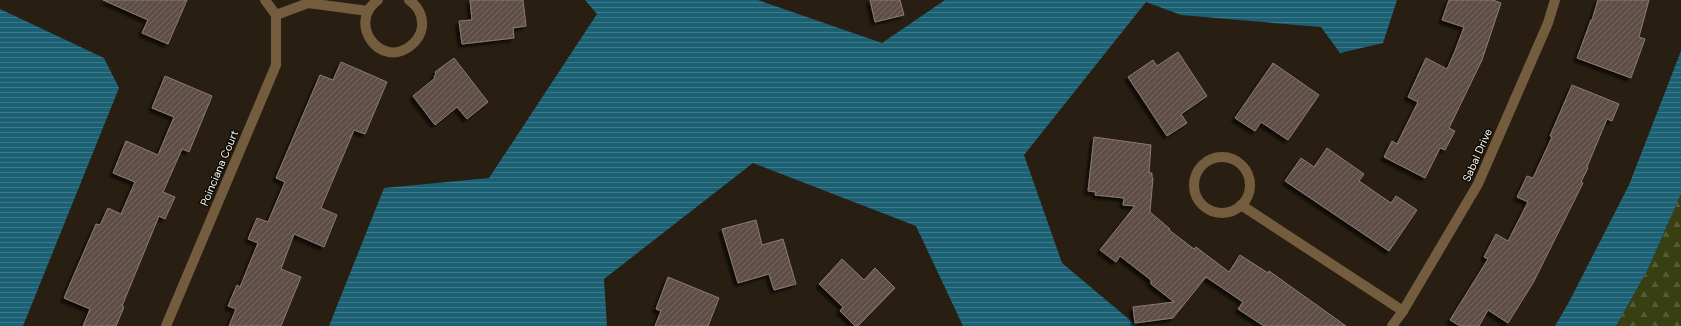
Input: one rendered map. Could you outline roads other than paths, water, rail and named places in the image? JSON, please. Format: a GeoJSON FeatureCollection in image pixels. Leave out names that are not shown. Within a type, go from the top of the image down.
{"type":"FeatureCollection","features":[{"type":"Feature","properties":{"kind":"street"},"geometry":{"type":"LineString","coordinates":[[265,0],[276,15],[308,3],[368,11]]}},
{"type":"Feature","properties":{"kind":"street"},"geometry":{"type":"LineString","coordinates":[[378,0],[368,11],[365,21],[366,31],[373,44],[386,52],[405,50],[414,44],[419,36],[422,28],[422,19],[419,10],[409,0]]}},
{"type":"Feature","properties":{"kind":"street","name":"Sabal Drive"},"geometry":{"type":"LineString","coordinates":[[1392,326],[1403,312],[1478,184],[1548,23],[1555,0]]}},
{"type":"Feature","properties":{"kind":"street","name":"Poinciana Court"},"geometry":{"type":"LineString","coordinates":[[166,326],[276,64],[276,15]]}},
{"type":"Feature","properties":{"kind":"street"},"geometry":{"type":"LineString","coordinates":[[1217,157],[1226,157],[1242,165],[1247,172],[1250,190],[1247,198],[1241,205],[1234,211],[1226,214],[1209,211],[1201,205],[1196,198],[1194,181],[1196,172],[1201,165],[1217,157]]}},
{"type":"Feature","properties":{"kind":"street"},"geometry":{"type":"LineString","coordinates":[[1241,205],[1403,312]]}},
{"type":"Feature","properties":{"kind":"water"},"geometry":{"type":"Polygon","coordinates":[[[585,0],[758,0],[882,43],[945,0],[1397,0],[1383,43],[1340,53],[1321,27],[1181,15],[1146,2],[1024,155],[1062,263],[1137,326],[963,326],[916,226],[753,163],[604,279],[607,326],[329,326],[384,188],[489,178],[597,14],[585,0]]]}},
{"type":"Feature","properties":{"kind":"water"},"geometry":{"type":"Polygon","coordinates":[[[0,9],[104,58],[119,88],[23,326],[0,326],[0,9]]]}},
{"type":"Feature","properties":{"kind":"water"},"geometry":{"type":"Polygon","coordinates":[[[1681,51],[1681,194],[1647,271],[1616,326],[1555,326],[1569,302],[1629,185],[1681,51]]]}}]}
